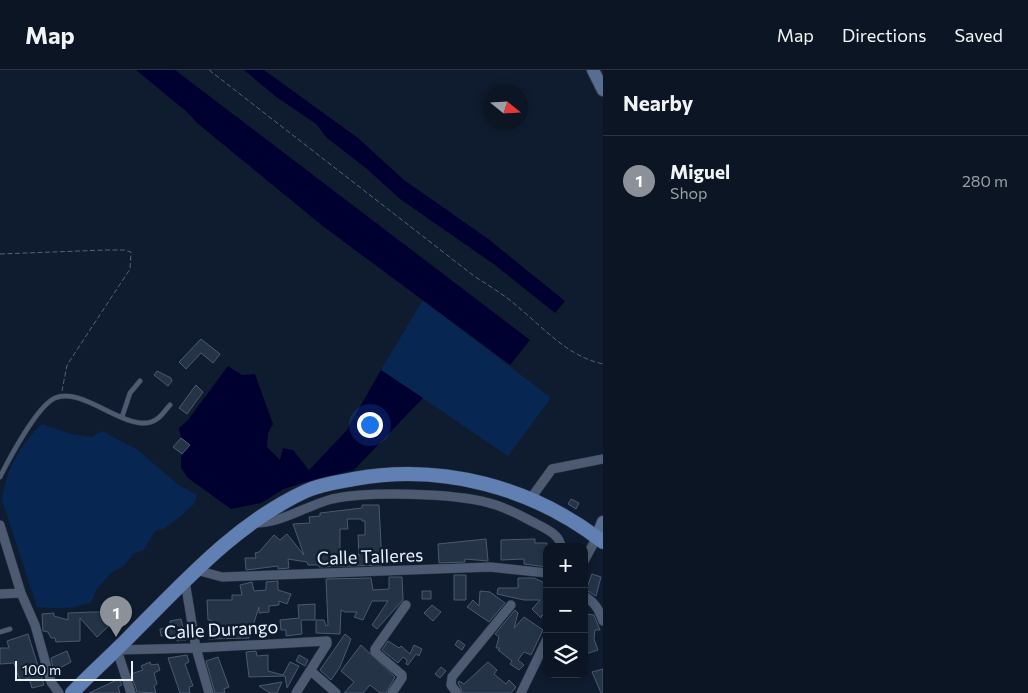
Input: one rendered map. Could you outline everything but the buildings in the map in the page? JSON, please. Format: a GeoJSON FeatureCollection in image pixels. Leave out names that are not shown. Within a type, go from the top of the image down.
{"type":"FeatureCollection","features":[{"type":"Feature","properties":{"kind":"main road"},"geometry":{"type":"LineString","coordinates":[[593,70],[603,90]]}},
{"type":"Feature","properties":{"kind":"main road"},"geometry":{"type":"LineString","coordinates":[[70,693],[117,650],[196,570],[251,523],[308,490],[363,478],[404,474],[456,476],[496,486],[531,498],[600,539],[603,522]]}},
{"type":"Feature","properties":{"kind":"street"},"geometry":{"type":"LineString","coordinates":[[531,498],[552,469],[603,459]]}},
{"type":"Feature","properties":{"kind":"street"},"geometry":{"type":"LineString","coordinates":[[363,478],[367,494]]}},
{"type":"Feature","properties":{"kind":"street"},"geometry":{"type":"LineString","coordinates":[[251,523],[269,524],[316,504],[367,494],[430,496],[490,503],[527,519],[556,535],[561,543]]}},
{"type":"Feature","properties":{"kind":"street"},"geometry":{"type":"LineString","coordinates":[[0,525],[22,593],[35,625],[51,682],[59,693]]}},
{"type":"Feature","properties":{"kind":"street"},"geometry":{"type":"LineString","coordinates":[[588,556],[600,539]]}},
{"type":"Feature","properties":{"kind":"street","name":"Calle Talleres"},"geometry":{"type":"LineString","coordinates":[[196,570],[222,577],[490,568],[543,573]]}},
{"type":"Feature","properties":{"kind":"street"},"geometry":{"type":"LineString","coordinates":[[185,581],[196,648],[209,693]]}},
{"type":"Feature","properties":{"kind":"street"},"geometry":{"type":"LineString","coordinates":[[0,594],[22,593]]}},
{"type":"Feature","properties":{"kind":"street"},"geometry":{"type":"LineString","coordinates":[[588,598],[592,600],[600,611],[603,621]]}},
{"type":"Feature","properties":{"kind":"street"},"geometry":{"type":"LineString","coordinates":[[392,693],[402,675],[375,652],[375,648],[406,604]]}},
{"type":"Feature","properties":{"kind":"street"},"geometry":{"type":"LineString","coordinates":[[454,691],[452,677],[511,605]]}},
{"type":"Feature","properties":{"kind":"street","name":"Calle Durango"},"geometry":{"type":"LineString","coordinates":[[117,650],[327,641],[311,671]]}},
{"type":"Feature","properties":{"kind":"street"},"geometry":{"type":"LineString","coordinates":[[521,693],[543,647]]}},
{"type":"Feature","properties":{"kind":"street"},"geometry":{"type":"LineString","coordinates":[[117,650],[131,693]]}},
{"type":"Feature","properties":{"kind":"street"},"geometry":{"type":"LineString","coordinates":[[296,693],[311,671],[336,693]]}},
{"type":"Feature","properties":{"kind":"lane"},"geometry":{"type":"LineString","coordinates":[[122,417],[130,393],[140,381]]}},
{"type":"Feature","properties":{"kind":"lane"},"geometry":{"type":"LineString","coordinates":[[0,477],[14,448],[54,398],[67,396],[145,424],[156,420],[170,405]]}},
{"type":"Feature","properties":{"kind":"lane"},"geometry":{"type":"LineString","coordinates":[[0,632],[10,629]]}},
{"type":"Feature","properties":{"kind":"path"},"geometry":{"type":"LineString","coordinates":[[209,70],[474,276],[517,306],[549,336],[577,356],[603,364]]}},
{"type":"Feature","properties":{"kind":"path"},"geometry":{"type":"LineString","coordinates":[[0,254],[115,250],[131,252],[130,269],[68,366],[62,382],[62,397]]}},
{"type":"Feature","properties":{"kind":"shaded area"},"geometry":{"type":"Polygon","coordinates":[[[136,70],[175,70],[530,340],[510,365],[324,227],[197,123],[187,112],[136,70]]]}},
{"type":"Feature","properties":{"kind":"shaded area"},"geometry":{"type":"Polygon","coordinates":[[[244,70],[264,70],[358,138],[404,180],[487,238],[565,301],[555,313],[495,265],[400,199],[367,169],[327,138],[316,124],[275,96],[244,70]]]}},
{"type":"Feature","properties":{"kind":"shaded area"},"geometry":{"type":"Polygon","coordinates":[[[423,300],[551,398],[508,456],[381,370],[423,300]]]}},
{"type":"Feature","properties":{"kind":"shaded area"},"geometry":{"type":"Polygon","coordinates":[[[228,366],[242,375],[255,374],[273,424],[268,433],[267,447],[280,460],[283,448],[293,450],[309,470],[346,431],[381,370],[423,398],[354,470],[284,489],[261,503],[231,509],[188,478],[181,468],[181,456],[190,445],[181,437],[179,428],[188,420],[228,366]]]}},
{"type":"Feature","properties":{"kind":"shaded area"},"geometry":{"type":"Polygon","coordinates":[[[42,424],[71,434],[92,437],[102,431],[138,450],[177,484],[197,495],[194,504],[181,516],[165,528],[155,531],[143,551],[134,553],[123,567],[112,572],[98,587],[91,602],[78,606],[58,608],[37,607],[2,500],[10,469],[15,459],[27,440],[42,424]]]}},
{"type":"Feature","properties":{"kind":"place","name":"Miguel"},"geometry":{"type":"Point","coordinates":[116,637]}}]}
